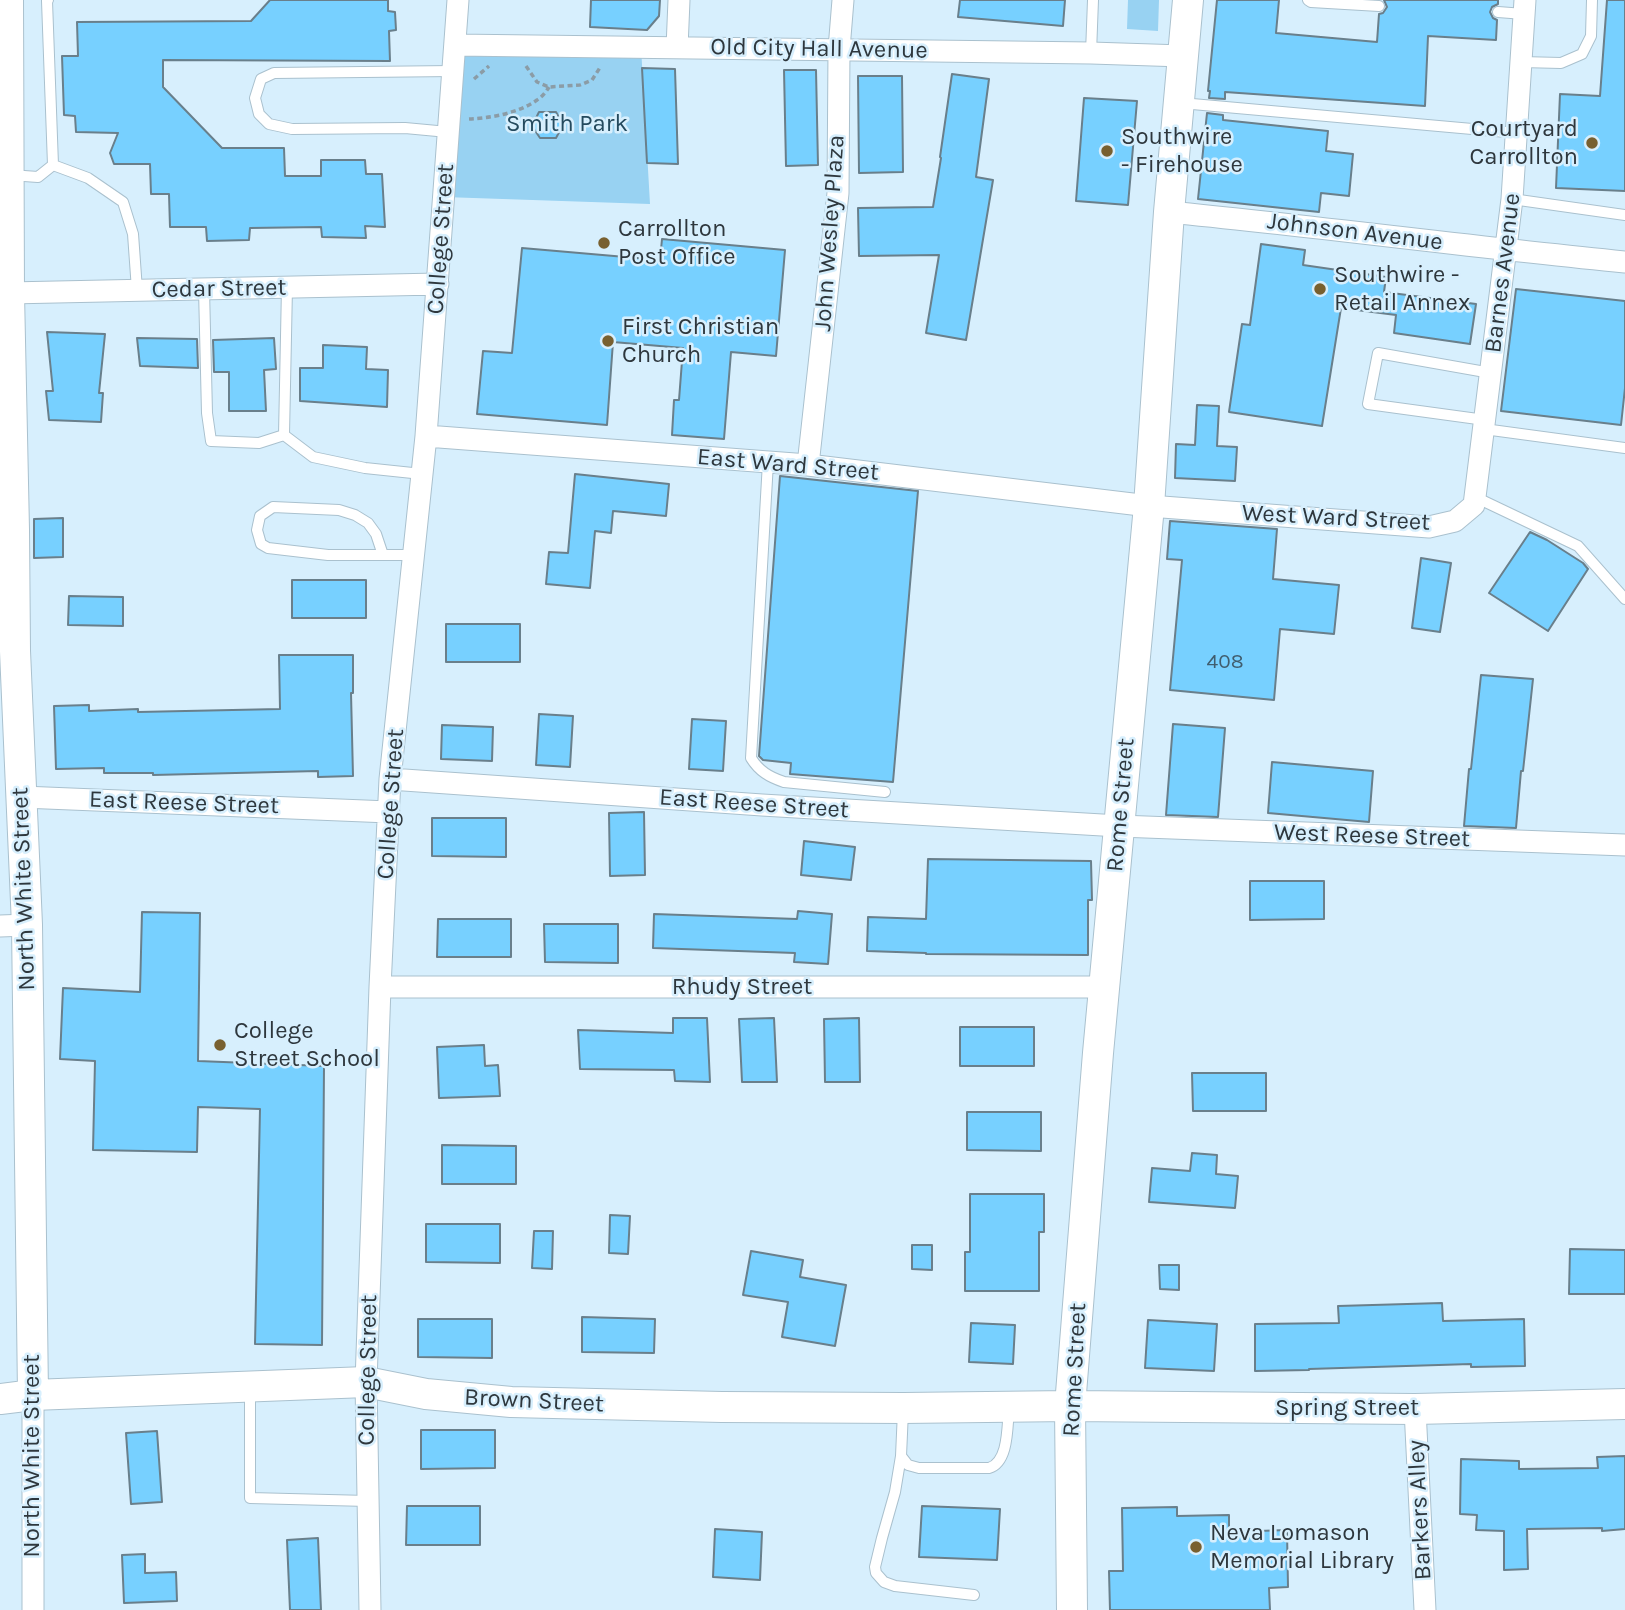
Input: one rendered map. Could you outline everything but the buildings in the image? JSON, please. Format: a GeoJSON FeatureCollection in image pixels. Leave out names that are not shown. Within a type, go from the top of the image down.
{"type":"FeatureCollection","features":[{"type":"Feature","properties":{"kind":"street","name":"College Street"},"geometry":{"type":"LineString","coordinates":[[370,1610],[366,1382],[390,779],[426,436],[458,0]]}},
{"type":"Feature","properties":{"kind":"street"},"geometry":{"type":"LineString","coordinates":[[677,48],[679,0]]}},
{"type":"Feature","properties":{"kind":"street","name":"John Wesley Plaza"},"geometry":{"type":"LineString","coordinates":[[808,465],[838,193],[839,49],[843,0]]}},
{"type":"Feature","properties":{"kind":"street","name":"Rome Street"},"geometry":{"type":"LineString","coordinates":[[1072,1610],[1070,1406],[1104,987],[1149,506],[1169,212],[1188,0]]}},
{"type":"Feature","properties":{"kind":"street","name":"North White Street"},"geometry":{"type":"LineString","coordinates":[[5,2],[8,175],[4,293],[7,650],[22,797],[13,925],[33,1395],[33,1610]]}},
{"type":"Feature","properties":{"kind":"street","name":"Barnes Avenue"},"geometry":{"type":"LineString","coordinates":[[1491,376],[1512,199],[1525,7]]}},
{"type":"Feature","properties":{"kind":"street","name":"Old City Hall Avenue"},"geometry":{"type":"LineString","coordinates":[[455,45],[1091,53],[1183,57]]}},
{"type":"Feature","properties":{"kind":"street","name":"Johnson Avenue"},"geometry":{"type":"LineString","coordinates":[[1169,212],[1625,262]]}},
{"type":"Feature","properties":{"kind":"street","name":"Cedar Street"},"geometry":{"type":"LineString","coordinates":[[4,293],[438,284]]}},
{"type":"Feature","properties":{"kind":"street"},"geometry":{"type":"LineString","coordinates":[[1475,498],[1491,376]]}},
{"type":"Feature","properties":{"kind":"street","name":"East Ward Street"},"geometry":{"type":"LineString","coordinates":[[426,436],[808,465],[1149,506]]}},
{"type":"Feature","properties":{"kind":"street","name":"West Ward Street"},"geometry":{"type":"LineString","coordinates":[[1149,506],[1429,527],[1455,521],[1474,505],[1475,498]]}},
{"type":"Feature","properties":{"kind":"street","name":"East Reese Street"},"geometry":{"type":"LineString","coordinates":[[390,779],[1119,826]]}},
{"type":"Feature","properties":{"kind":"street","name":"East Reese Street"},"geometry":{"type":"LineString","coordinates":[[22,797],[389,812]]}},
{"type":"Feature","properties":{"kind":"street","name":"West Reese Street"},"geometry":{"type":"LineString","coordinates":[[1119,826],[1625,845]]}},
{"type":"Feature","properties":{"kind":"street","name":"Rhudy Street"},"geometry":{"type":"LineString","coordinates":[[380,987],[1104,987]]}},
{"type":"Feature","properties":{"kind":"street","name":"Brown Street"},"geometry":{"type":"LineString","coordinates":[[0,1399],[33,1395],[366,1382],[426,1394],[510,1402],[708,1407],[1070,1406]]}},
{"type":"Feature","properties":{"kind":"street","name":"Spring Street"},"geometry":{"type":"LineString","coordinates":[[1070,1406],[1415,1409],[1625,1404]]}},
{"type":"Feature","properties":{"kind":"street","name":"Barkers Alley"},"geometry":{"type":"LineString","coordinates":[[1415,1409],[1425,1610]]}},
{"type":"Feature","properties":{"kind":"lane"},"geometry":{"type":"LineString","coordinates":[[48,0],[54,165]]}},
{"type":"Feature","properties":{"kind":"lane"},"geometry":{"type":"LineString","coordinates":[[1091,53],[1093,0]]}},
{"type":"Feature","properties":{"kind":"lane"},"geometry":{"type":"LineString","coordinates":[[1308,0],[1379,6]]}},
{"type":"Feature","properties":{"kind":"lane"},"geometry":{"type":"LineString","coordinates":[[1521,62],[1561,63],[1582,54],[1591,36],[1592,0]]}},
{"type":"Feature","properties":{"kind":"lane"},"geometry":{"type":"LineString","coordinates":[[1498,12],[1525,7]]}},
{"type":"Feature","properties":{"kind":"lane"},"geometry":{"type":"LineString","coordinates":[[450,117],[405,128],[292,129],[269,124],[259,114],[255,98],[261,79],[274,73],[453,71]]}},
{"type":"Feature","properties":{"kind":"lane"},"geometry":{"type":"LineString","coordinates":[[1179,103],[1517,133]]}},
{"type":"Feature","properties":{"kind":"lane"},"geometry":{"type":"LineString","coordinates":[[8,175],[38,177],[54,165]]}},
{"type":"Feature","properties":{"kind":"lane"},"geometry":{"type":"LineString","coordinates":[[54,165],[88,178],[122,202],[133,234],[137,290]]}},
{"type":"Feature","properties":{"kind":"lane"},"geometry":{"type":"LineString","coordinates":[[1512,199],[1625,215]]}},
{"type":"Feature","properties":{"kind":"lane"},"geometry":{"type":"LineString","coordinates":[[284,435],[287,287]]}},
{"type":"Feature","properties":{"kind":"lane"},"geometry":{"type":"LineString","coordinates":[[204,289],[207,413],[211,441],[259,443],[284,435]]}},
{"type":"Feature","properties":{"kind":"lane"},"geometry":{"type":"LineString","coordinates":[[1491,376],[1378,353],[1368,404],[1625,448]]}},
{"type":"Feature","properties":{"kind":"lane"},"geometry":{"type":"LineString","coordinates":[[284,435],[313,457],[365,468],[422,474]]}},
{"type":"Feature","properties":{"kind":"lane"},"geometry":{"type":"LineString","coordinates":[[768,462],[751,758],[757,767],[770,777],[784,782],[885,792]]}},
{"type":"Feature","properties":{"kind":"lane"},"geometry":{"type":"LineString","coordinates":[[1475,498],[1578,546],[1625,599]]}},
{"type":"Feature","properties":{"kind":"lane"},"geometry":{"type":"LineString","coordinates":[[383,555],[376,534],[368,523],[355,514],[339,510],[273,507],[260,516],[257,530],[261,544],[268,548],[328,555],[383,555],[414,555]]}},
{"type":"Feature","properties":{"kind":"lane"},"geometry":{"type":"LineString","coordinates":[[250,1387],[250,1498],[368,1501]]}},
{"type":"Feature","properties":{"kind":"lane"},"geometry":{"type":"LineString","coordinates":[[901,1456],[908,1465],[919,1468],[995,1466],[1004,1447],[1009,1406]]}},
{"type":"Feature","properties":{"kind":"lane"},"geometry":{"type":"LineString","coordinates":[[903,1408],[901,1456],[895,1492],[877,1557],[876,1573],[884,1582],[895,1586],[974,1595]]}},
{"type":"Feature","properties":{"kind":"path"},"geometry":{"type":"LineString","coordinates":[[450,117],[516,46],[537,82],[549,88],[580,85],[592,80],[599,71],[606,47]]}},
{"type":"Feature","properties":{"kind":"path"},"geometry":{"type":"LineString","coordinates":[[450,117],[477,119],[514,110],[540,99],[549,88]]}},
{"type":"Feature","properties":{"kind":"green space"},"geometry":{"type":"Polygon","coordinates":[[[1128,0],[1159,0],[1158,31],[1127,29],[1128,0]]]}},
{"type":"Feature","properties":{"kind":"green space","name":"Smith Park"},"geometry":{"type":"Polygon","coordinates":[[[455,45],[641,47],[650,204],[444,197],[455,45]]]}},
{"type":"Feature","properties":{"kind":"place","name":"Courtyard Carrollton"},"geometry":{"type":"Point","coordinates":[1592,143]}},
{"type":"Feature","properties":{"kind":"place","name":"Southwire - Firehouse"},"geometry":{"type":"Point","coordinates":[1107,151]}},
{"type":"Feature","properties":{"kind":"place","name":"Carrollton Post Office"},"geometry":{"type":"Point","coordinates":[604,243]}},
{"type":"Feature","properties":{"kind":"place","name":"Southwire - Retail Annex"},"geometry":{"type":"Point","coordinates":[1320,289]}},
{"type":"Feature","properties":{"kind":"place","name":"First Christian Church"},"geometry":{"type":"Point","coordinates":[608,341]}},
{"type":"Feature","properties":{"kind":"place","name":"College Street School"},"geometry":{"type":"Point","coordinates":[220,1045]}},
{"type":"Feature","properties":{"kind":"place","name":"Neva Lomason Memorial Library"},"geometry":{"type":"Point","coordinates":[1196,1547]}}]}
